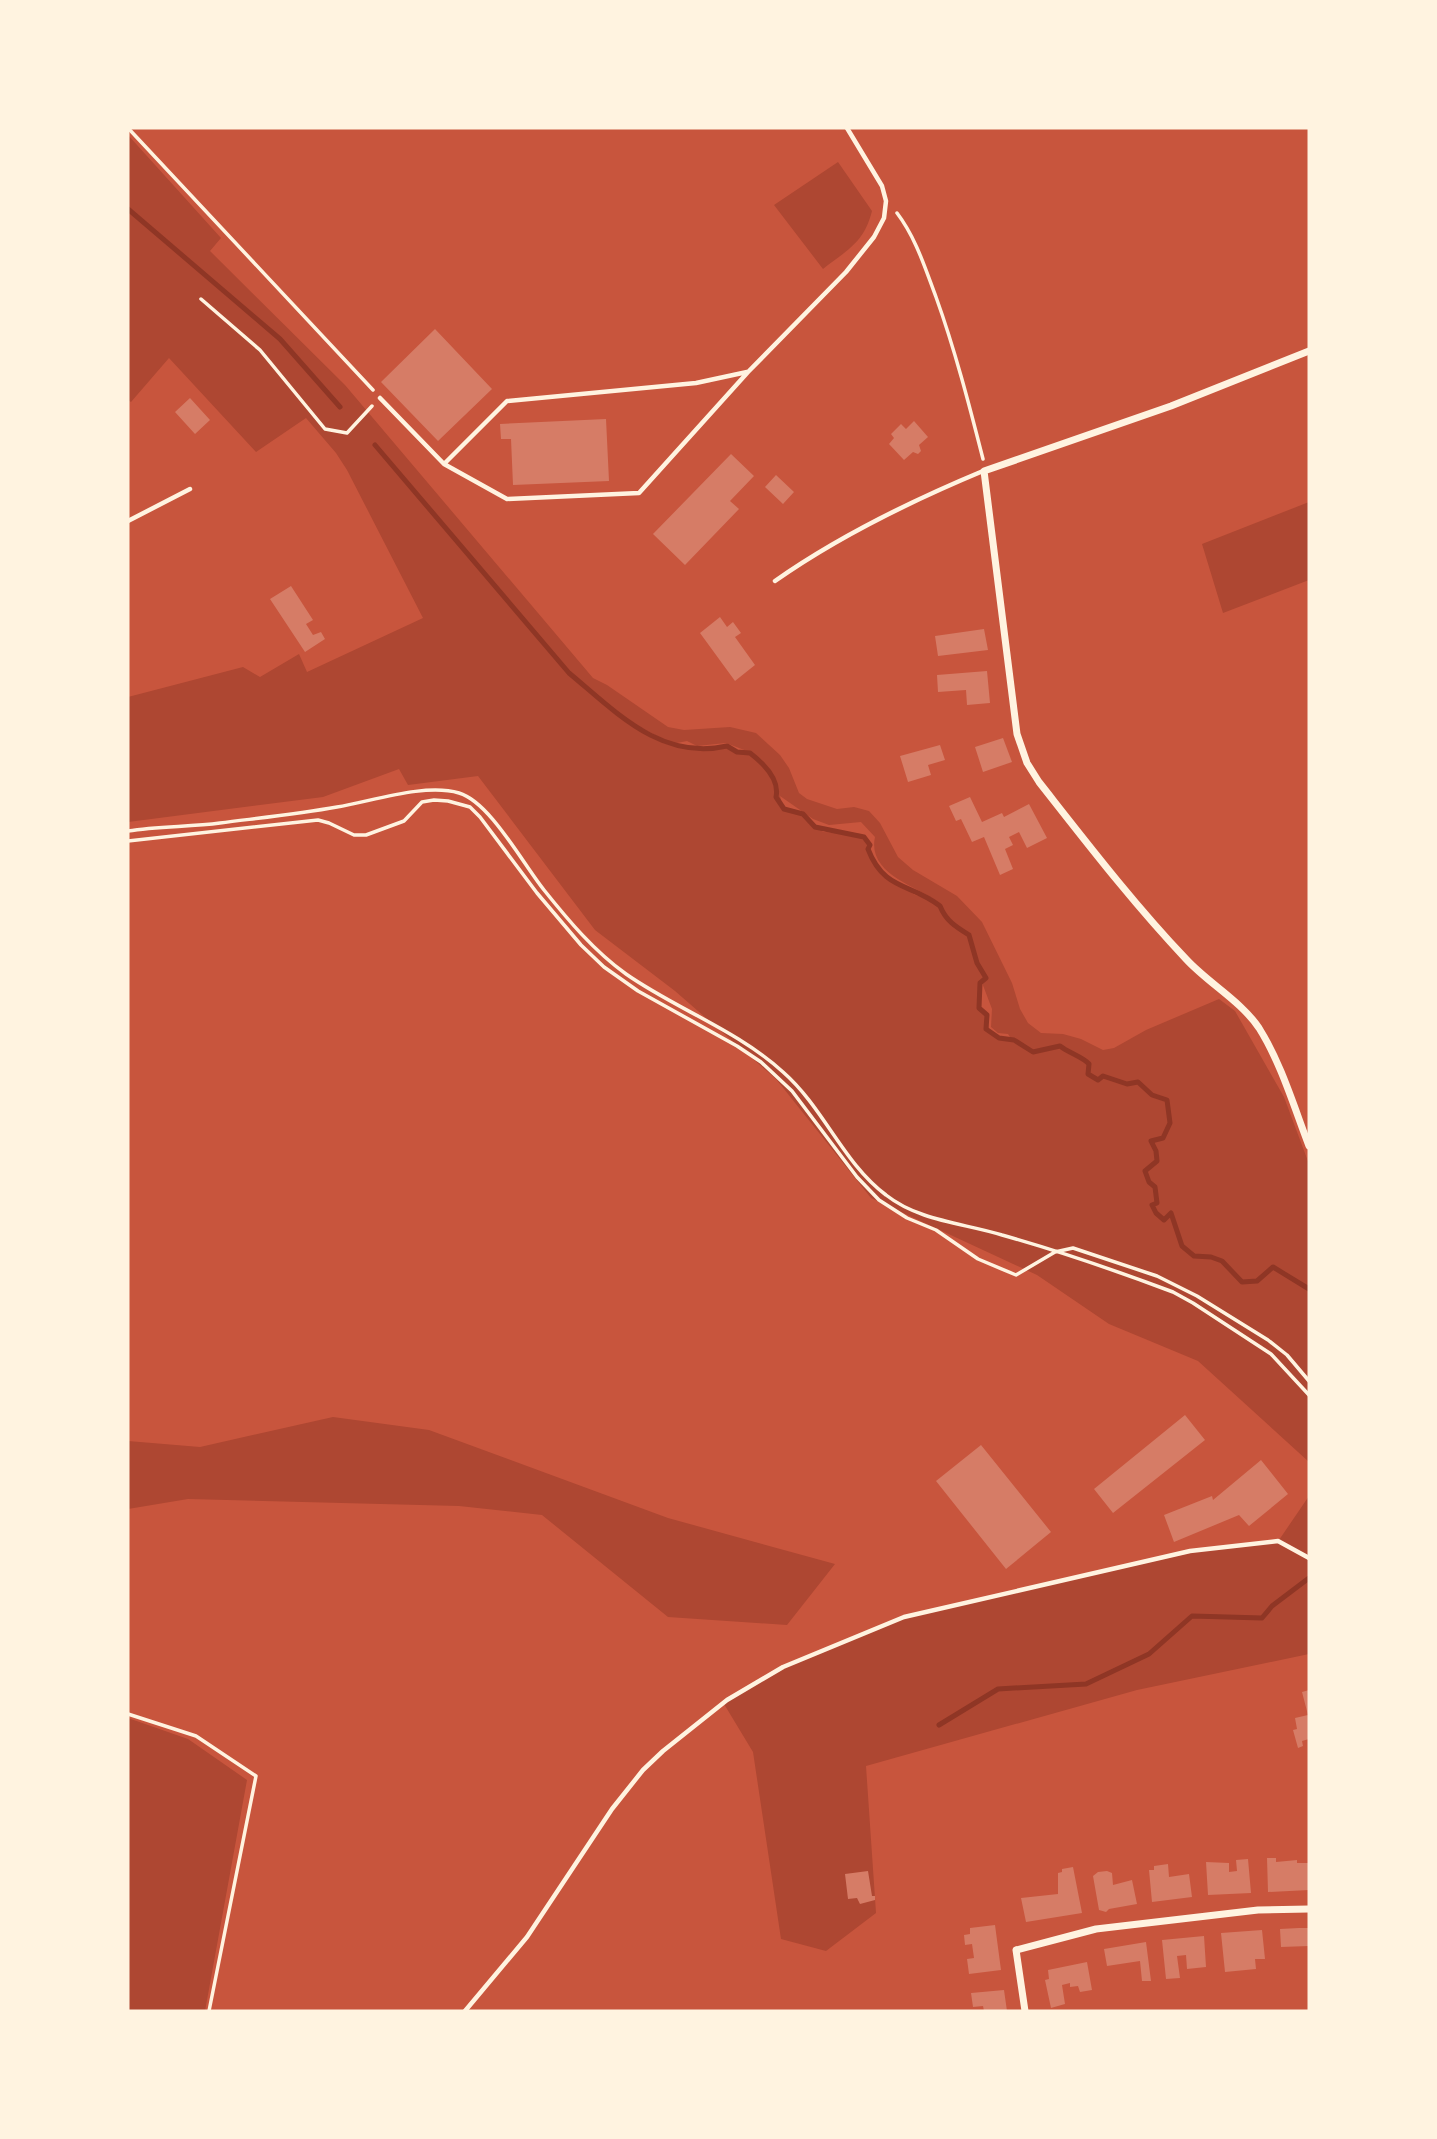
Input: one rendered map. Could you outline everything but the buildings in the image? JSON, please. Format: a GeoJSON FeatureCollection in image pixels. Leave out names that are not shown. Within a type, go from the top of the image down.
{"type":"FeatureCollection","features":[{"type":"Feature","properties":{"kind":"street"},"geometry":{"type":"LineString","coordinates":[[1309,351],[1171,405],[984,471],[1017,734],[1027,763],[1039,782],[1139,908],[1202,977],[1241,1008],[1257,1026],[1269,1045],[1309,1146]]}},
{"type":"Feature","properties":{"kind":"street"},"geometry":{"type":"LineString","coordinates":[[1025,2011],[1016,1950],[1096,1929],[1123,1925],[1258,1910],[1309,1909]]}},
{"type":"Feature","properties":{"kind":"lane"},"geometry":{"type":"LineString","coordinates":[[380,398],[444,464],[507,499],[639,493],[748,372],[846,272],[874,237],[884,218],[886,201],[882,186],[847,128]]}},
{"type":"Feature","properties":{"kind":"lane"},"geometry":{"type":"LineString","coordinates":[[444,464],[507,401],[696,383],[748,372]]}},
{"type":"Feature","properties":{"kind":"lane"},"geometry":{"type":"LineString","coordinates":[[775,580],[810,556],[938,490],[984,471]]}},
{"type":"Feature","properties":{"kind":"lane"},"geometry":{"type":"LineString","coordinates":[[128,521],[190,489]]}},
{"type":"Feature","properties":{"kind":"lane"},"geometry":{"type":"LineString","coordinates":[[465,2011],[520,1946],[612,1809],[643,1770],[727,1700],[783,1667],[904,1617],[1190,1551],[1278,1541],[1309,1558]]}},
{"type":"Feature","properties":{"kind":"path"},"geometry":{"type":"LineString","coordinates":[[128,128],[380,398],[347,433],[325,429],[260,349],[201,299]]}},
{"type":"Feature","properties":{"kind":"path"},"geometry":{"type":"LineString","coordinates":[[886,201],[907,226],[927,273],[955,351],[984,471]]}},
{"type":"Feature","properties":{"kind":"path"},"geometry":{"type":"LineString","coordinates":[[128,831],[334,808],[424,791],[451,791],[470,797],[487,813],[543,888],[609,961],[653,991],[741,1040],[783,1072],[809,1099],[863,1173],[883,1194],[905,1208],[943,1221],[1001,1234],[1154,1285],[1193,1303],[1271,1354],[1309,1395]]}},
{"type":"Feature","properties":{"kind":"path"},"geometry":{"type":"LineString","coordinates":[[128,841],[318,820],[354,835],[366,835],[404,821],[422,802],[434,800],[464,804],[480,817],[537,893],[581,945],[604,967],[638,991],[761,1062],[792,1091],[879,1200],[907,1218],[936,1230],[978,1259],[1016,1275],[1055,1252],[1073,1248],[1177,1284],[1268,1340],[1287,1355],[1309,1381]]}},
{"type":"Feature","properties":{"kind":"path"},"geometry":{"type":"LineString","coordinates":[[128,1714],[196,1736],[256,1776],[209,2011]]}},
{"type":"Feature","properties":{"kind":"shaded area"},"geometry":{"type":"Polygon","coordinates":[[[128,135],[221,238],[210,251],[345,385],[593,678],[668,727],[684,730],[730,727],[756,733],[780,755],[789,768],[799,793],[807,799],[837,809],[854,807],[869,811],[880,823],[898,857],[913,870],[957,896],[982,922],[1028,1023],[1041,1033],[1063,1034],[1103,1050],[1114,1048],[1146,1030],[1219,999],[1235,1011],[1284,1097],[1309,1164],[1309,1462],[1198,1361],[1109,1324],[1037,1275],[871,1198],[776,1079],[675,991],[595,930],[478,776],[408,785],[399,769],[323,797],[128,822],[128,697],[243,667],[260,677],[299,654],[307,672],[423,618],[347,470],[306,418],[256,452],[169,358],[131,402],[128,400],[128,135]],[[642,728],[663,743],[684,748],[725,746],[738,753],[752,753],[726,743],[697,746],[687,741],[672,744],[642,728]],[[780,796],[784,811],[805,814],[823,832],[862,834],[882,874],[915,895],[931,899],[938,904],[937,901],[885,869],[874,849],[875,837],[861,822],[829,825],[813,819],[780,796]],[[981,980],[978,1008],[986,1016],[989,1029],[999,1037],[1012,1040],[1008,1034],[998,1033],[991,1027],[992,1009],[981,980]]]}},
{"type":"Feature","properties":{"kind":"shaded area"},"geometry":{"type":"Polygon","coordinates":[[[838,162],[872,211],[859,238],[823,269],[774,205],[838,162]]]}},
{"type":"Feature","properties":{"kind":"shaded area"},"geometry":{"type":"Polygon","coordinates":[[[1309,502],[1309,580],[1223,613],[1202,544],[1309,502]]]}},
{"type":"Feature","properties":{"kind":"shaded area"},"geometry":{"type":"Polygon","coordinates":[[[333,1417],[429,1430],[668,1518],[835,1564],[787,1625],[668,1617],[542,1515],[459,1506],[188,1499],[128,1509],[128,1441],[200,1447],[333,1417]]]}},
{"type":"Feature","properties":{"kind":"shaded area"},"geometry":{"type":"Polygon","coordinates":[[[1309,1496],[1309,1654],[1137,1690],[866,1766],[876,1913],[826,1951],[781,1939],[753,1752],[724,1704],[783,1668],[903,1618],[1190,1553],[1279,1540],[1309,1496]]]}},
{"type":"Feature","properties":{"kind":"shaded area"},"geometry":{"type":"Polygon","coordinates":[[[128,1718],[188,1739],[247,1780],[205,2011],[128,2011],[128,1718]]]}},
{"type":"Feature","properties":{"kind":"waterway"},"geometry":{"type":"LineString","coordinates":[[128,209],[280,339],[340,407]]}},
{"type":"Feature","properties":{"kind":"waterway"},"geometry":{"type":"LineString","coordinates":[[375,445],[569,673],[604,703],[641,730],[660,740],[703,749],[727,746],[737,752],[750,753],[773,778],[776,797],[784,809],[803,814],[815,827],[864,837],[870,845],[868,849],[874,863],[882,872],[899,885],[940,906],[948,920],[969,935],[977,963],[986,978],[980,983],[979,1008],[987,1015],[986,1029],[999,1038],[1014,1040],[1033,1052],[1060,1046],[1089,1064],[1088,1074],[1098,1080],[1103,1076],[1127,1084],[1138,1082],[1152,1095],[1167,1100],[1170,1123],[1163,1138],[1151,1141],[1157,1161],[1145,1171],[1149,1182],[1155,1187],[1157,1203],[1152,1205],[1164,1220],[1171,1213],[1182,1246],[1194,1256],[1222,1261],[1242,1282],[1257,1281],[1273,1267],[1309,1289]]}},
{"type":"Feature","properties":{"kind":"waterway"},"geometry":{"type":"LineString","coordinates":[[939,1725],[998,1689],[1086,1684],[1149,1654],[1192,1616],[1262,1618],[1272,1606],[1309,1578]]}}]}
